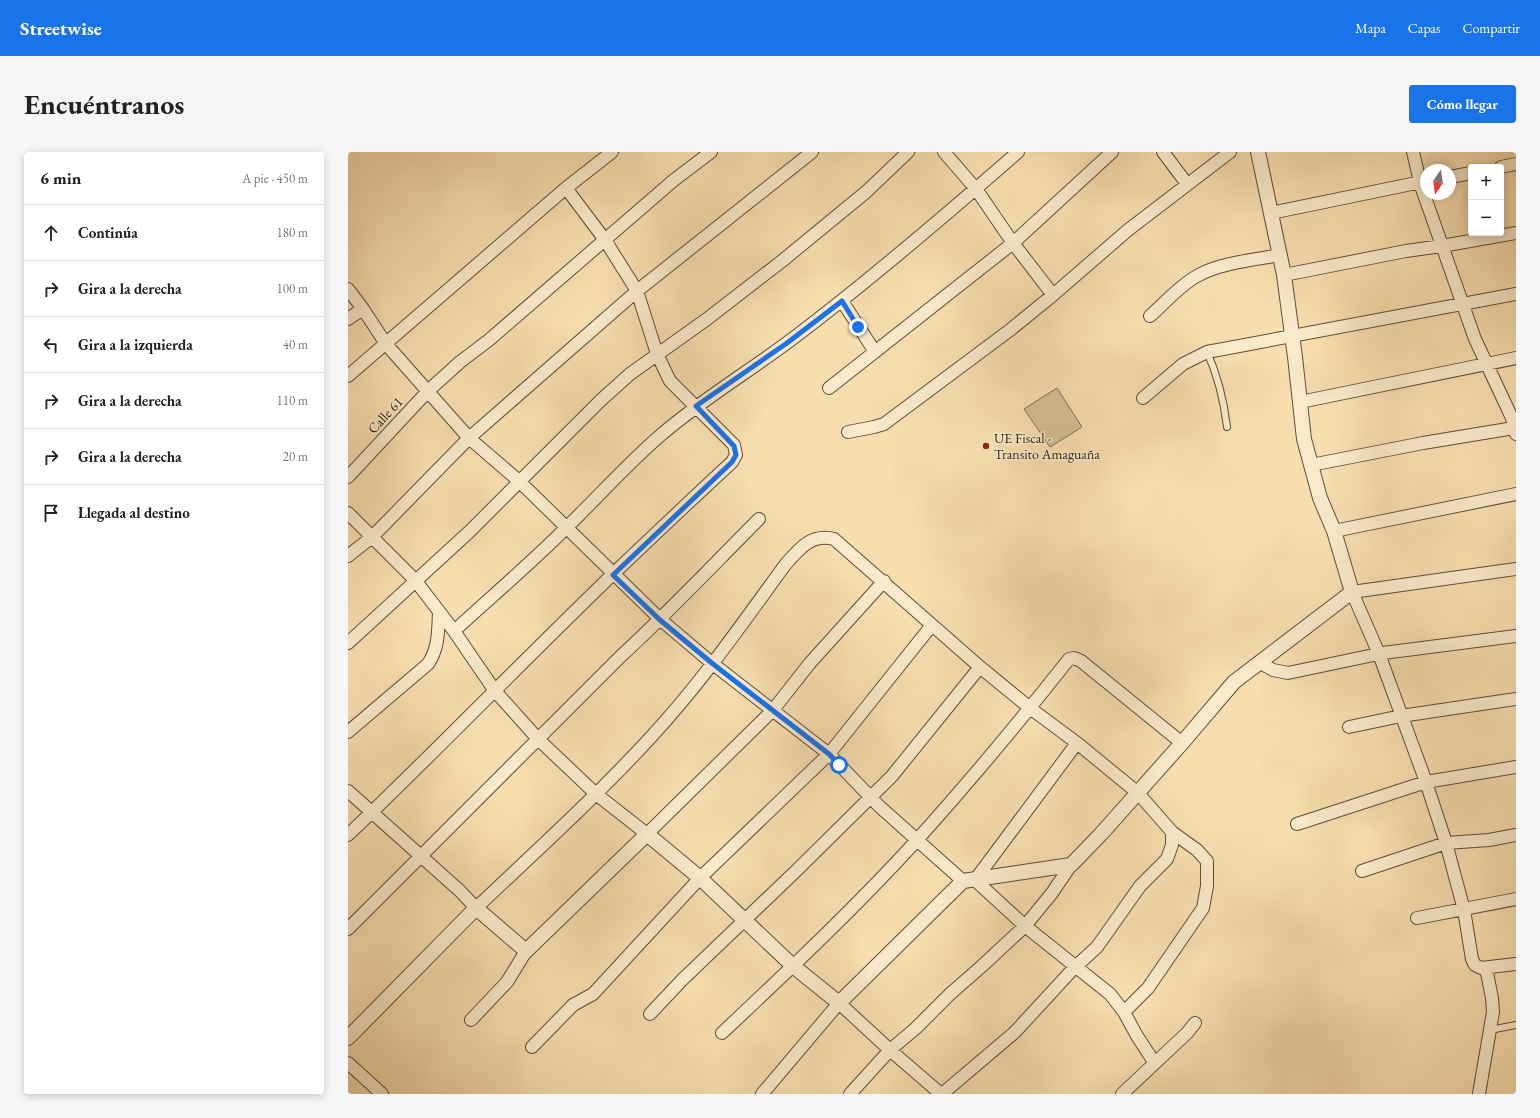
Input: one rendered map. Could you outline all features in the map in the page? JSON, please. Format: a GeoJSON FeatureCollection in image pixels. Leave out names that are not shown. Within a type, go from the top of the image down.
{"type":"FeatureCollection","features":[{"type":"Feature","properties":{"kind":"street"},"geometry":{"type":"LineString","coordinates":[[348,376],[566,188],[612,152]]}},
{"type":"Feature","properties":{"kind":"street","name":"Calle 61"},"geometry":{"type":"LineString","coordinates":[[348,477],[428,391],[460,362],[489,340],[674,180],[711,152]]}},
{"type":"Feature","properties":{"kind":"street"},"geometry":{"type":"LineString","coordinates":[[348,556],[372,537],[469,438],[636,291],[812,152]]}},
{"type":"Feature","properties":{"kind":"street"},"geometry":{"type":"LineString","coordinates":[[348,643],[469,532],[601,400],[630,374],[707,319],[782,261],[866,192],[908,152]]}},
{"type":"Feature","properties":{"kind":"street"},"geometry":{"type":"LineString","coordinates":[[944,152],[976,189],[1053,295]]}},
{"type":"Feature","properties":{"kind":"street"},"geometry":{"type":"LineString","coordinates":[[454,631],[566,529],[630,463],[661,435],[696,406],[787,343],[842,301],[900,254],[1018,152]]}},
{"type":"Feature","properties":{"kind":"street"},"geometry":{"type":"LineString","coordinates":[[829,388],[1014,243],[1112,152]]}},
{"type":"Feature","properties":{"kind":"street"},"geometry":{"type":"LineString","coordinates":[[1163,152],[1187,184]]}},
{"type":"Feature","properties":{"kind":"street"},"geometry":{"type":"LineString","coordinates":[[848,432],[884,424],[1010,330],[1128,230],[1230,152]]}},
{"type":"Feature","properties":{"kind":"street"},"geometry":{"type":"LineString","coordinates":[[1258,152],[1284,275],[1304,439],[1320,498],[1334,531],[1352,592],[1379,654],[1426,782],[1446,843],[1464,910],[1472,959],[1475,965],[1481,968],[1516,964]]}},
{"type":"Feature","properties":{"kind":"street"},"geometry":{"type":"LineString","coordinates":[[1413,152],[1420,173]]}},
{"type":"Feature","properties":{"kind":"street"},"geometry":{"type":"LineString","coordinates":[[1504,166],[1516,164]]}},
{"type":"Feature","properties":{"kind":"street"},"geometry":{"type":"LineString","coordinates":[[1456,176],[1468,174]]}},
{"type":"Feature","properties":{"kind":"street"},"geometry":{"type":"LineString","coordinates":[[1271,212],[1420,183]]}},
{"type":"Feature","properties":{"kind":"street"},"geometry":{"type":"LineString","coordinates":[[348,835],[613,575],[732,462],[736,455],[734,446],[670,381],[657,354],[636,291],[605,240],[566,188]]}},
{"type":"Feature","properties":{"kind":"street"},"geometry":{"type":"LineString","coordinates":[[1311,465],[1423,443],[1515,431],[1512,418],[1475,339],[1442,246],[1428,200]]}},
{"type":"Feature","properties":{"kind":"street"},"geometry":{"type":"LineString","coordinates":[[1284,275],[1406,251],[1516,233]]}},
{"type":"Feature","properties":{"kind":"street"},"geometry":{"type":"LineString","coordinates":[[1150,316],[1172,295],[1197,276],[1221,267],[1280,255]]}},
{"type":"Feature","properties":{"kind":"street"},"geometry":{"type":"LineString","coordinates":[[348,289],[364,309],[386,344],[469,438],[519,481],[660,620],[713,664],[829,754],[870,797],[917,840],[1077,966],[1110,994],[1124,1012],[1137,1036],[1154,1062]]}},
{"type":"Feature","properties":{"kind":"street"},"geometry":{"type":"LineString","coordinates":[[1143,398],[1183,364],[1206,352],[1516,294]]}},
{"type":"Feature","properties":{"kind":"street"},"geometry":{"type":"LineString","coordinates":[[842,301],[875,352]]}},
{"type":"Feature","properties":{"kind":"street"},"geometry":{"type":"LineString","coordinates":[[348,318],[364,309]]}},
{"type":"Feature","properties":{"kind":"street"},"geometry":{"type":"LineString","coordinates":[[1300,402],[1516,358]]}},
{"type":"Feature","properties":{"kind":"street"},"geometry":{"type":"LineString","coordinates":[[1334,531],[1516,494]]}},
{"type":"Feature","properties":{"kind":"street"},"geometry":{"type":"LineString","coordinates":[[348,513],[415,580],[454,631],[495,691],[538,739],[596,794],[700,878],[793,966],[839,1003],[941,1094],[1015,1032],[1077,966],[1097,947],[1140,886],[1167,859],[1172,846],[1172,832]]}},
{"type":"Feature","properties":{"kind":"street"},"geometry":{"type":"LineString","coordinates":[[348,929],[620,657],[660,620],[690,587],[759,518]]}},
{"type":"Feature","properties":{"kind":"street"},"geometry":{"type":"LineString","coordinates":[[348,1038],[476,908],[596,794],[652,736],[713,664],[785,565],[799,549],[816,538],[824,536],[834,539],[1030,708],[1077,743],[1138,793],[1172,832],[1197,850],[1207,861],[1207,886],[1203,908],[1148,988],[1124,1012]]}},
{"type":"Feature","properties":{"kind":"street"},"geometry":{"type":"LineString","coordinates":[[850,1094],[890,1050],[916,1028],[950,994],[1025,926],[1052,893],[1071,865],[1138,793],[1234,682],[1259,662],[1352,592],[1516,569]]}},
{"type":"Feature","properties":{"kind":"street"},"geometry":{"type":"LineString","coordinates":[[471,1020],[506,982],[526,951],[773,710],[810,663],[884,581]]}},
{"type":"Feature","properties":{"kind":"street"},"geometry":{"type":"LineString","coordinates":[[348,732],[428,664],[434,655],[437,644],[439,612]]}},
{"type":"Feature","properties":{"kind":"street"},"geometry":{"type":"LineString","coordinates":[[532,1047],[573,1005],[593,994],[700,878],[829,754],[932,625]]}},
{"type":"Feature","properties":{"kind":"street"},"geometry":{"type":"LineString","coordinates":[[1259,662],[1273,670],[1288,673],[1379,654],[1516,636]]}},
{"type":"Feature","properties":{"kind":"street"},"geometry":{"type":"LineString","coordinates":[[722,1033],[793,966],[917,840],[978,771],[1069,659],[1074,658],[1081,661],[1182,743]]}},
{"type":"Feature","properties":{"kind":"street"},"geometry":{"type":"LineString","coordinates":[[650,1014],[744,919],[798,869],[892,776],[980,666]]}},
{"type":"Feature","properties":{"kind":"street"},"geometry":{"type":"LineString","coordinates":[[1350,727],[1401,716],[1516,699]]}},
{"type":"Feature","properties":{"kind":"street"},"geometry":{"type":"LineString","coordinates":[[762,1094],[839,1003],[969,880],[1077,743]]}},
{"type":"Feature","properties":{"kind":"street"},"geometry":{"type":"LineString","coordinates":[[1297,824],[1426,782],[1516,767]]}},
{"type":"Feature","properties":{"kind":"street"},"geometry":{"type":"LineString","coordinates":[[348,791],[460,891],[476,908],[526,951]]}},
{"type":"Feature","properties":{"kind":"street"},"geometry":{"type":"LineString","coordinates":[[1362,871],[1446,843],[1489,840],[1516,835]]}},
{"type":"Feature","properties":{"kind":"street"},"geometry":{"type":"LineString","coordinates":[[969,880],[1071,865]]}},
{"type":"Feature","properties":{"kind":"street"},"geometry":{"type":"LineString","coordinates":[[1417,918],[1516,899]]}},
{"type":"Feature","properties":{"kind":"street"},"geometry":{"type":"LineString","coordinates":[[1479,1094],[1490,1030],[1492,1005],[1486,968]]}},
{"type":"Feature","properties":{"kind":"street"},"geometry":{"type":"LineString","coordinates":[[1122,1094],[1154,1062],[1187,1033],[1195,1023]]}},
{"type":"Feature","properties":{"kind":"street"},"geometry":{"type":"LineString","coordinates":[[348,1063],[382,1094]]}},
{"type":"Feature","properties":{"kind":"lane"},"geometry":{"type":"LineString","coordinates":[[1206,352],[1214,368],[1225,412],[1227,427]]}},
{"type":"Feature","properties":{"kind":"lane"},"geometry":{"type":"LineString","coordinates":[[1490,1030],[1516,1025]]}},
{"type":"Feature","properties":{"kind":"shaded area"},"geometry":{"type":"Polygon","coordinates":[[[1057,388],[1082,427],[1050,447],[1024,409],[1057,388]]]}},
{"type":"Feature","properties":{"kind":"place","name":"UE Fiscal - Transito Amaguaña"},"geometry":{"type":"Point","coordinates":[986,446]}},
{"type":"Feature","properties":{"kind":"route"},"geometry":{"type":"LineString","coordinates":[[839,765],[829,754],[713,664],[660,620],[613,575],[732,462],[736,455],[734,446],[696,406],[787,343],[842,301],[858,327]]}}]}
